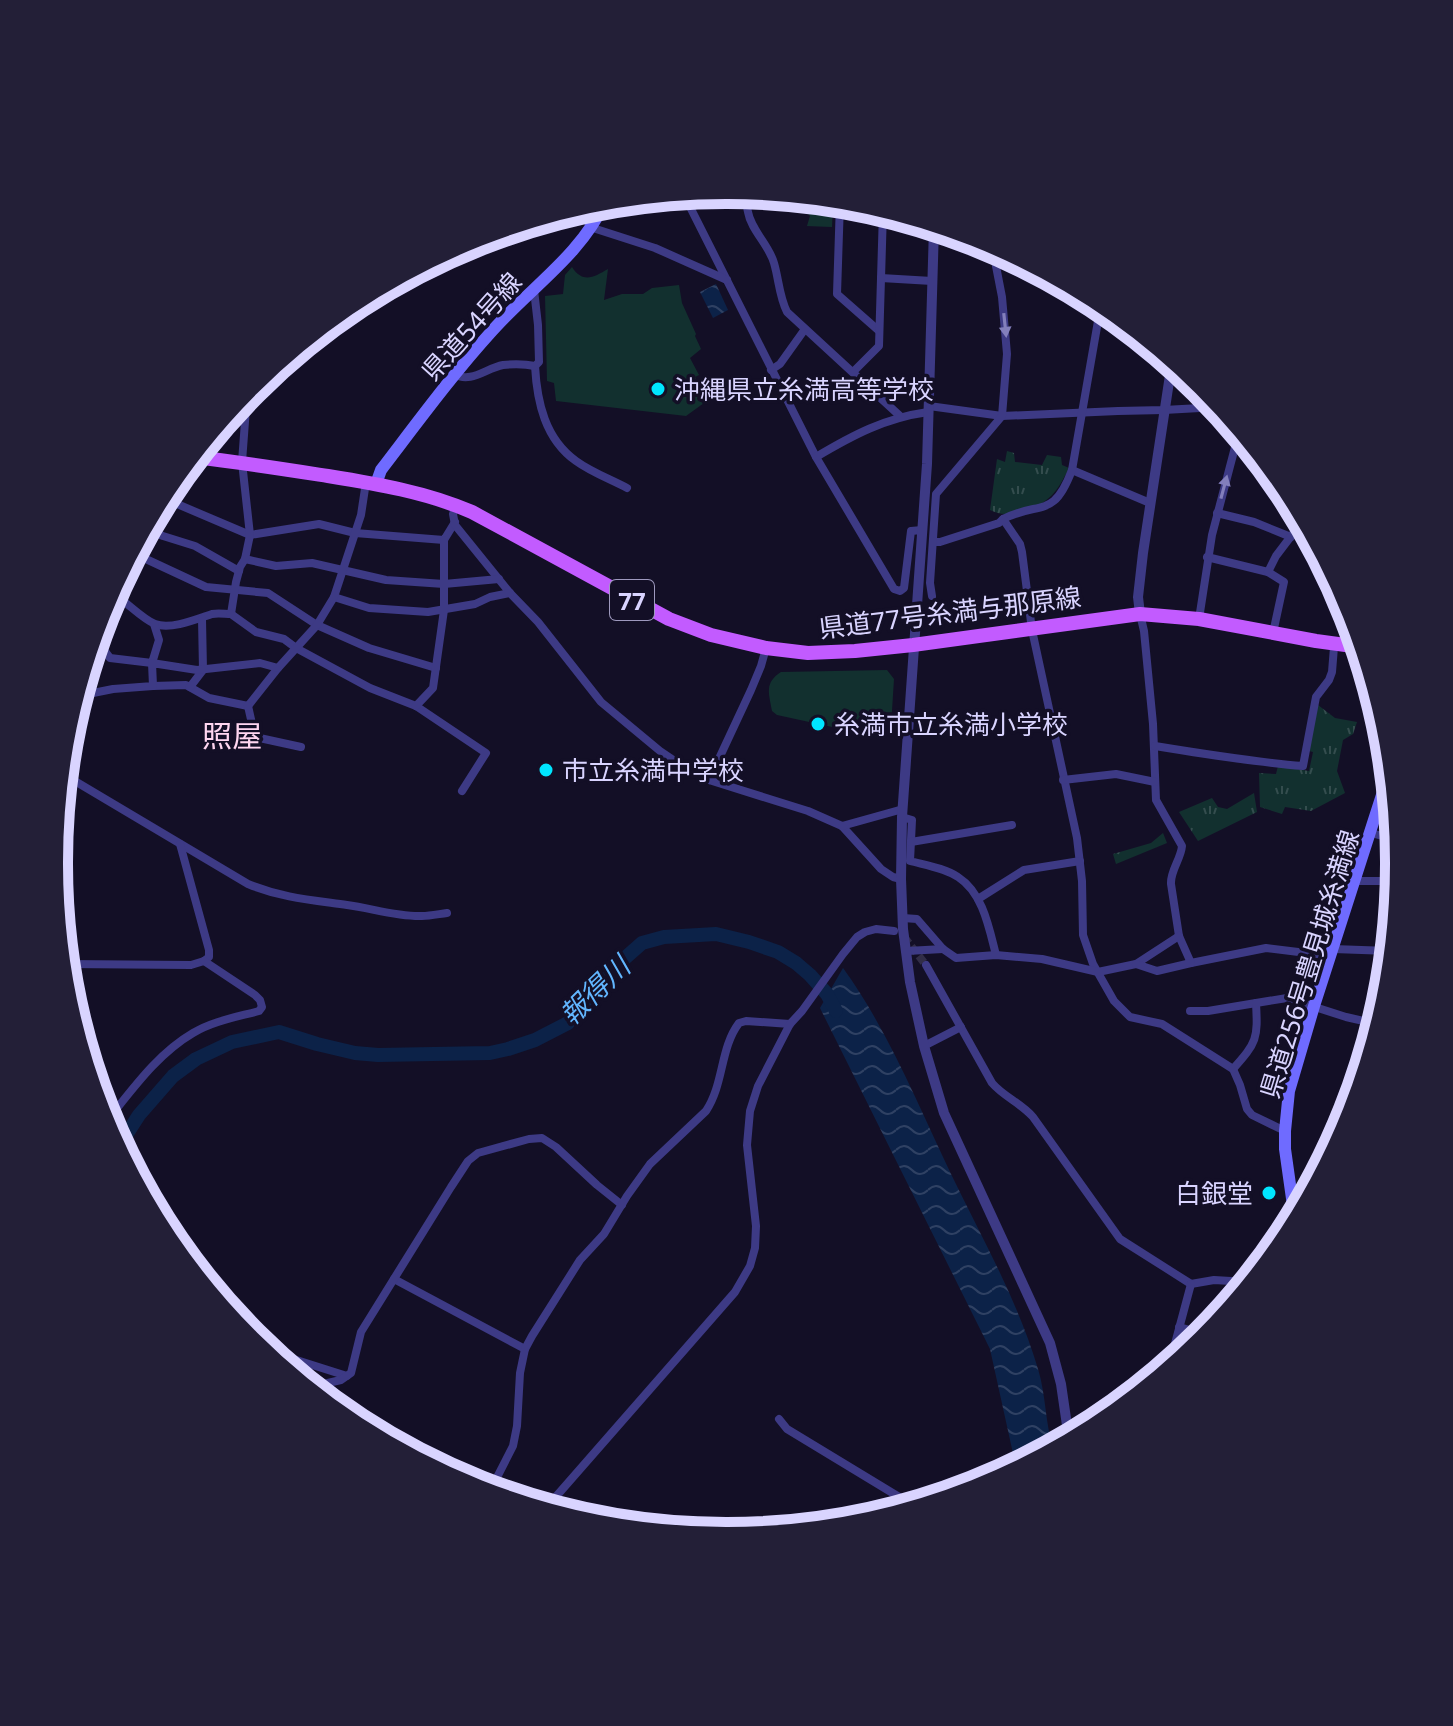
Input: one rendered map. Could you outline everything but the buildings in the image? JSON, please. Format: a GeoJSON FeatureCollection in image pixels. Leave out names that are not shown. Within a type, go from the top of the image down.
{"type":"FeatureCollection","features":[{"type":"Feature","properties":{"kind":"main road","name":"県道54号線"},"geometry":{"type":"LineString","coordinates":[[371,483],[454,374],[494,328],[580,243],[597,217]]}},
{"type":"Feature","properties":{"kind":"main road","name":"県道77号糸満与那原線"},"geometry":{"type":"LineString","coordinates":[[207,458],[371,483],[456,505],[669,619],[711,635],[766,648],[823,653],[913,645],[1140,614],[1199,619],[1348,645]]}},
{"type":"Feature","properties":{"kind":"main road","name":"県道77号糸満与那原線"},"geometry":{"type":"LineString","coordinates":[[1316,641],[1350,651]]}},
{"type":"Feature","properties":{"kind":"main road","name":"県道256号豊見城糸満線"},"geometry":{"type":"LineString","coordinates":[[1297,1192],[1285,1131],[1289,1091],[1381,798]]}},
{"type":"Feature","properties":{"kind":"street"},"geometry":{"type":"LineString","coordinates":[[747,205],[751,220],[772,256],[781,299],[787,312],[900,416]]}},
{"type":"Feature","properties":{"kind":"street"},"geometry":{"type":"LineString","coordinates":[[689,206],[816,457],[894,589],[900,591],[904,588],[911,531],[922,530]]}},
{"type":"Feature","properties":{"kind":"street"},"geometry":{"type":"LineString","coordinates":[[840,214],[837,294],[878,330]]}},
{"type":"Feature","properties":{"kind":"street"},"geometry":{"type":"LineString","coordinates":[[585,220],[592,226],[655,248],[727,280]]}},
{"type":"Feature","properties":{"kind":"street"},"geometry":{"type":"LineString","coordinates":[[853,372],[879,346],[883,224]]}},
{"type":"Feature","properties":{"kind":"street"},"geometry":{"type":"LineString","coordinates":[[934,238],[925,484],[902,813],[901,879],[910,982],[924,1046],[944,1113],[1050,1343],[1061,1384],[1067,1426]]}},
{"type":"Feature","properties":{"kind":"street"},"geometry":{"type":"LineString","coordinates":[[932,596],[930,583],[936,494],[1002,416],[1007,354],[995,262]]}},
{"type":"Feature","properties":{"kind":"street"},"geometry":{"type":"LineString","coordinates":[[881,278],[932,281]]}},
{"type":"Feature","properties":{"kind":"street"},"geometry":{"type":"LineString","coordinates":[[454,374],[468,378],[501,365],[535,366],[539,362],[534,289]]}},
{"type":"Feature","properties":{"kind":"street"},"geometry":{"type":"LineString","coordinates":[[933,542],[999,523],[1014,513],[1045,507],[1064,489],[1072,470],[1098,320]]}},
{"type":"Feature","properties":{"kind":"street"},"geometry":{"type":"LineString","coordinates":[[771,370],[780,364],[805,329]]}},
{"type":"Feature","properties":{"kind":"street"},"geometry":{"type":"LineString","coordinates":[[535,366],[540,402],[554,439],[578,463],[627,488]]}},
{"type":"Feature","properties":{"kind":"street"},"geometry":{"type":"LineString","coordinates":[[1170,376],[1138,593],[1155,746],[1156,800],[1182,846],[1170,878],[1179,936],[1191,963]]}},
{"type":"Feature","properties":{"kind":"street"},"geometry":{"type":"LineString","coordinates":[[816,457],[855,434],[900,416],[929,409],[1002,416],[1202,408]]}},
{"type":"Feature","properties":{"kind":"street"},"geometry":{"type":"LineString","coordinates":[[231,614],[250,535],[242,462],[246,413]]}},
{"type":"Feature","properties":{"kind":"street"},"geometry":{"type":"LineString","coordinates":[[1199,619],[1207,557],[1235,445]]}},
{"type":"Feature","properties":{"kind":"street"},"geometry":{"type":"LineString","coordinates":[[1072,470],[1150,503]]}},
{"type":"Feature","properties":{"kind":"street"},"geometry":{"type":"LineString","coordinates":[[248,706],[317,625],[334,597],[371,483]]}},
{"type":"Feature","properties":{"kind":"street"},"geometry":{"type":"LineString","coordinates":[[925,484],[942,486]]}},
{"type":"Feature","properties":{"kind":"street"},"geometry":{"type":"LineString","coordinates":[[175,503],[250,535],[319,524],[355,533],[444,540]]}},
{"type":"Feature","properties":{"kind":"street"},"geometry":{"type":"LineString","coordinates":[[456,505],[453,514],[455,525],[601,702],[619,718],[688,770],[709,780],[808,811],[842,826],[881,869],[901,879]]}},
{"type":"Feature","properties":{"kind":"street"},"geometry":{"type":"LineString","coordinates":[[1217,513],[1254,522],[1291,537]]}},
{"type":"Feature","properties":{"kind":"street"},"geometry":{"type":"LineString","coordinates":[[1003,519],[1020,544],[1032,630],[1077,838],[1083,935],[1093,964],[1114,1001],[1130,1017],[1162,1024],[1233,1069],[1252,1115],[1285,1131]]}},
{"type":"Feature","properties":{"kind":"street"},"geometry":{"type":"LineString","coordinates":[[416,706],[433,688],[444,610],[444,540],[455,522]]}},
{"type":"Feature","properties":{"kind":"street"},"geometry":{"type":"LineString","coordinates":[[1268,572],[1295,531]]}},
{"type":"Feature","properties":{"kind":"street"},"geometry":{"type":"LineString","coordinates":[[156,533],[195,546],[239,571]]}},
{"type":"Feature","properties":{"kind":"street"},"geometry":{"type":"LineString","coordinates":[[1207,557],[1268,572],[1284,582],[1273,633]]}},
{"type":"Feature","properties":{"kind":"street"},"geometry":{"type":"LineString","coordinates":[[143,558],[206,587],[268,593],[317,625],[369,648],[436,668]]}},
{"type":"Feature","properties":{"kind":"street"},"geometry":{"type":"LineString","coordinates":[[245,559],[276,566],[312,563],[386,580],[444,584],[499,579]]}},
{"type":"Feature","properties":{"kind":"street"},"geometry":{"type":"LineString","coordinates":[[334,597],[369,608],[409,612],[444,610],[510,593]]}},
{"type":"Feature","properties":{"kind":"street"},"geometry":{"type":"LineString","coordinates":[[123,600],[154,624],[159,640],[152,663],[153,686]]}},
{"type":"Feature","properties":{"kind":"street"},"geometry":{"type":"LineString","coordinates":[[154,624],[179,624],[214,613],[231,614],[256,632],[284,639],[370,688],[416,706],[486,753],[462,791]]}},
{"type":"Feature","properties":{"kind":"street"},"geometry":{"type":"LineString","coordinates":[[190,687],[203,670],[202,619]]}},
{"type":"Feature","properties":{"kind":"street"},"geometry":{"type":"LineString","coordinates":[[1155,746],[1303,766],[1316,697],[1332,672],[1334,647]]}},
{"type":"Feature","properties":{"kind":"street"},"geometry":{"type":"LineString","coordinates":[[709,780],[751,690],[766,648]]}},
{"type":"Feature","properties":{"kind":"street"},"geometry":{"type":"LineString","coordinates":[[104,649],[110,658],[203,670],[260,663],[278,668]]}},
{"type":"Feature","properties":{"kind":"street"},"geometry":{"type":"LineString","coordinates":[[90,694],[113,689],[186,685],[209,698],[248,706]]}},
{"type":"Feature","properties":{"kind":"street"},"geometry":{"type":"LineString","coordinates":[[248,706],[255,737],[301,747]]}},
{"type":"Feature","properties":{"kind":"street"},"geometry":{"type":"LineString","coordinates":[[1063,780],[1116,774],[1155,782]]}},
{"type":"Feature","properties":{"kind":"street"},"geometry":{"type":"LineString","coordinates":[[74,780],[248,884],[289,898],[410,916],[447,913]]}},
{"type":"Feature","properties":{"kind":"street"},"geometry":{"type":"LineString","coordinates":[[842,826],[902,813],[912,820],[910,861],[958,877],[978,899],[996,955]]}},
{"type":"Feature","properties":{"kind":"street"},"geometry":{"type":"LineString","coordinates":[[911,842],[1012,825]]}},
{"type":"Feature","properties":{"kind":"street"},"geometry":{"type":"LineString","coordinates":[[1371,833],[1384,837]]}},
{"type":"Feature","properties":{"kind":"street"},"geometry":{"type":"LineString","coordinates":[[76,963],[191,965],[209,957],[180,844]]}},
{"type":"Feature","properties":{"kind":"street"},"geometry":{"type":"LineString","coordinates":[[978,899],[1024,870],[1080,861]]}},
{"type":"Feature","properties":{"kind":"street"},"geometry":{"type":"LineString","coordinates":[[1355,881],[1385,881]]}},
{"type":"Feature","properties":{"kind":"street"},"geometry":{"type":"LineString","coordinates":[[903,918],[917,919],[943,949],[956,958],[996,955],[1042,959],[1098,972],[1136,964],[1179,936]]}},
{"type":"Feature","properties":{"kind":"street"},"geometry":{"type":"LineString","coordinates":[[554,1499],[735,1292],[750,1266],[755,1248],[756,1226],[747,1145],[750,1111],[758,1086],[790,1024],[857,937],[865,932],[894,931]]}},
{"type":"Feature","properties":{"kind":"street"},"geometry":{"type":"LineString","coordinates":[[1136,964],[1157,971],[1266,948],[1332,953],[1379,951]]}},
{"type":"Feature","properties":{"kind":"street"},"geometry":{"type":"LineString","coordinates":[[907,951],[943,949]]}},
{"type":"Feature","properties":{"kind":"street"},"geometry":{"type":"LineString","coordinates":[[116,1110],[153,1065],[174,1046],[196,1031],[259,1011],[262,1007],[255,995],[204,961]]}},
{"type":"Feature","properties":{"kind":"street"},"geometry":{"type":"LineString","coordinates":[[926,965],[992,1083],[1033,1117],[1120,1239],[1191,1284],[1214,1280],[1235,1281]]}},
{"type":"Feature","properties":{"kind":"street"},"geometry":{"type":"LineString","coordinates":[[1190,1011],[1287,998],[1365,1021]]}},
{"type":"Feature","properties":{"kind":"street"},"geometry":{"type":"LineString","coordinates":[[1233,1069],[1252,1048],[1257,1022],[1256,1003]]}},
{"type":"Feature","properties":{"kind":"street"},"geometry":{"type":"LineString","coordinates":[[496,1479],[513,1446],[525,1349],[580,1260],[604,1234],[650,1164],[713,1101],[730,1038],[739,1023],[790,1024]]}},
{"type":"Feature","properties":{"kind":"street"},"geometry":{"type":"LineString","coordinates":[[924,1046],[961,1027]]}},
{"type":"Feature","properties":{"kind":"street"},"geometry":{"type":"LineString","coordinates":[[324,1384],[341,1380],[353,1368],[361,1332],[451,1187],[468,1161],[478,1153],[542,1138],[622,1205]]}},
{"type":"Feature","properties":{"kind":"street"},"geometry":{"type":"LineString","coordinates":[[394,1279],[525,1349]]}},
{"type":"Feature","properties":{"kind":"street"},"geometry":{"type":"LineString","coordinates":[[1174,1346],[1191,1284]]}},
{"type":"Feature","properties":{"kind":"street"},"geometry":{"type":"LineString","coordinates":[[1179,1327],[1191,1330]]}},
{"type":"Feature","properties":{"kind":"street"},"geometry":{"type":"LineString","coordinates":[[293,1359],[347,1376]]}},
{"type":"Feature","properties":{"kind":"street"},"geometry":{"type":"LineString","coordinates":[[779,1419],[787,1429],[901,1498]]}},
{"type":"Feature","properties":{"kind":"green space"},"geometry":{"type":"Polygon","coordinates":[[[804,209],[833,213],[832,227],[807,226],[810,216],[804,209]]]}},
{"type":"Feature","properties":{"kind":"green space"},"geometry":{"type":"Polygon","coordinates":[[[572,267],[585,277],[608,269],[604,300],[679,285],[682,303],[701,349],[690,358],[699,375],[695,377],[701,386],[699,389],[704,403],[686,416],[556,401],[554,383],[547,381],[545,296],[563,294],[565,275],[572,267]]]}},
{"type":"Feature","properties":{"kind":"green space"},"geometry":{"type":"Polygon","coordinates":[[[1007,451],[1014,453],[1015,462],[1042,465],[1047,455],[1061,457],[1062,465],[1069,468],[1046,501],[1010,514],[998,513],[990,510],[997,459],[1005,462],[1007,451]]]}},
{"type":"Feature","properties":{"kind":"green space"},"geometry":{"type":"Polygon","coordinates":[[[887,670],[894,679],[891,727],[883,738],[777,715],[772,711],[770,684],[781,672],[887,670]]]}},
{"type":"Feature","properties":{"kind":"green space"},"geometry":{"type":"Polygon","coordinates":[[[1318,705],[1335,718],[1357,722],[1353,734],[1343,740],[1337,771],[1345,793],[1311,811],[1285,807],[1282,814],[1260,807],[1259,773],[1276,774],[1278,766],[1309,771],[1313,752],[1309,751],[1318,705]]]}},
{"type":"Feature","properties":{"kind":"green space"},"geometry":{"type":"Polygon","coordinates":[[[1254,793],[1257,812],[1198,841],[1179,812],[1212,798],[1218,807],[1227,809],[1254,793]]]}},
{"type":"Feature","properties":{"kind":"green space"},"geometry":{"type":"Polygon","coordinates":[[[1163,833],[1167,843],[1116,864],[1113,854],[1151,843],[1163,833]]]}},
{"type":"Feature","properties":{"kind":"water"},"geometry":{"type":"Polygon","coordinates":[[[716,284],[728,310],[713,318],[700,292],[716,284]]]}},
{"type":"Feature","properties":{"kind":"water"},"geometry":{"type":"Polygon","coordinates":[[[843,968],[902,1068],[999,1270],[1041,1379],[1050,1436],[1018,1454],[1014,1456],[990,1349],[820,1008],[843,968]]]}},
{"type":"Feature","properties":{"kind":"waterway","name":"報得川"},"geometry":{"type":"LineString","coordinates":[[127,1134],[173,1076],[196,1059],[232,1042],[279,1032],[355,1053],[378,1055],[490,1053],[535,1040],[568,1023],[642,943],[664,937],[716,934],[778,952],[810,975],[827,994],[836,1011]]}},
{"type":"Feature","properties":{"kind":"tunnel"},"geometry":{"type":"LineString","coordinates":[[904,937],[926,965]]}},
{"type":"Feature","properties":{"kind":"place","name":"沖縄県立糸満高等学校"},"geometry":{"type":"Point","coordinates":[658,389]}},
{"type":"Feature","properties":{"kind":"place","name":"糸満市立糸満小学校"},"geometry":{"type":"Point","coordinates":[818,724]}},
{"type":"Feature","properties":{"kind":"place","name":"市立糸満中学校"},"geometry":{"type":"Point","coordinates":[546,770]}},
{"type":"Feature","properties":{"kind":"place","name":"白銀堂"},"geometry":{"type":"Point","coordinates":[1269,1193]}},
{"type":"Feature","properties":{"kind":"district","name":"照屋"},"geometry":{"type":"Point","coordinates":[232,735]}}]}
